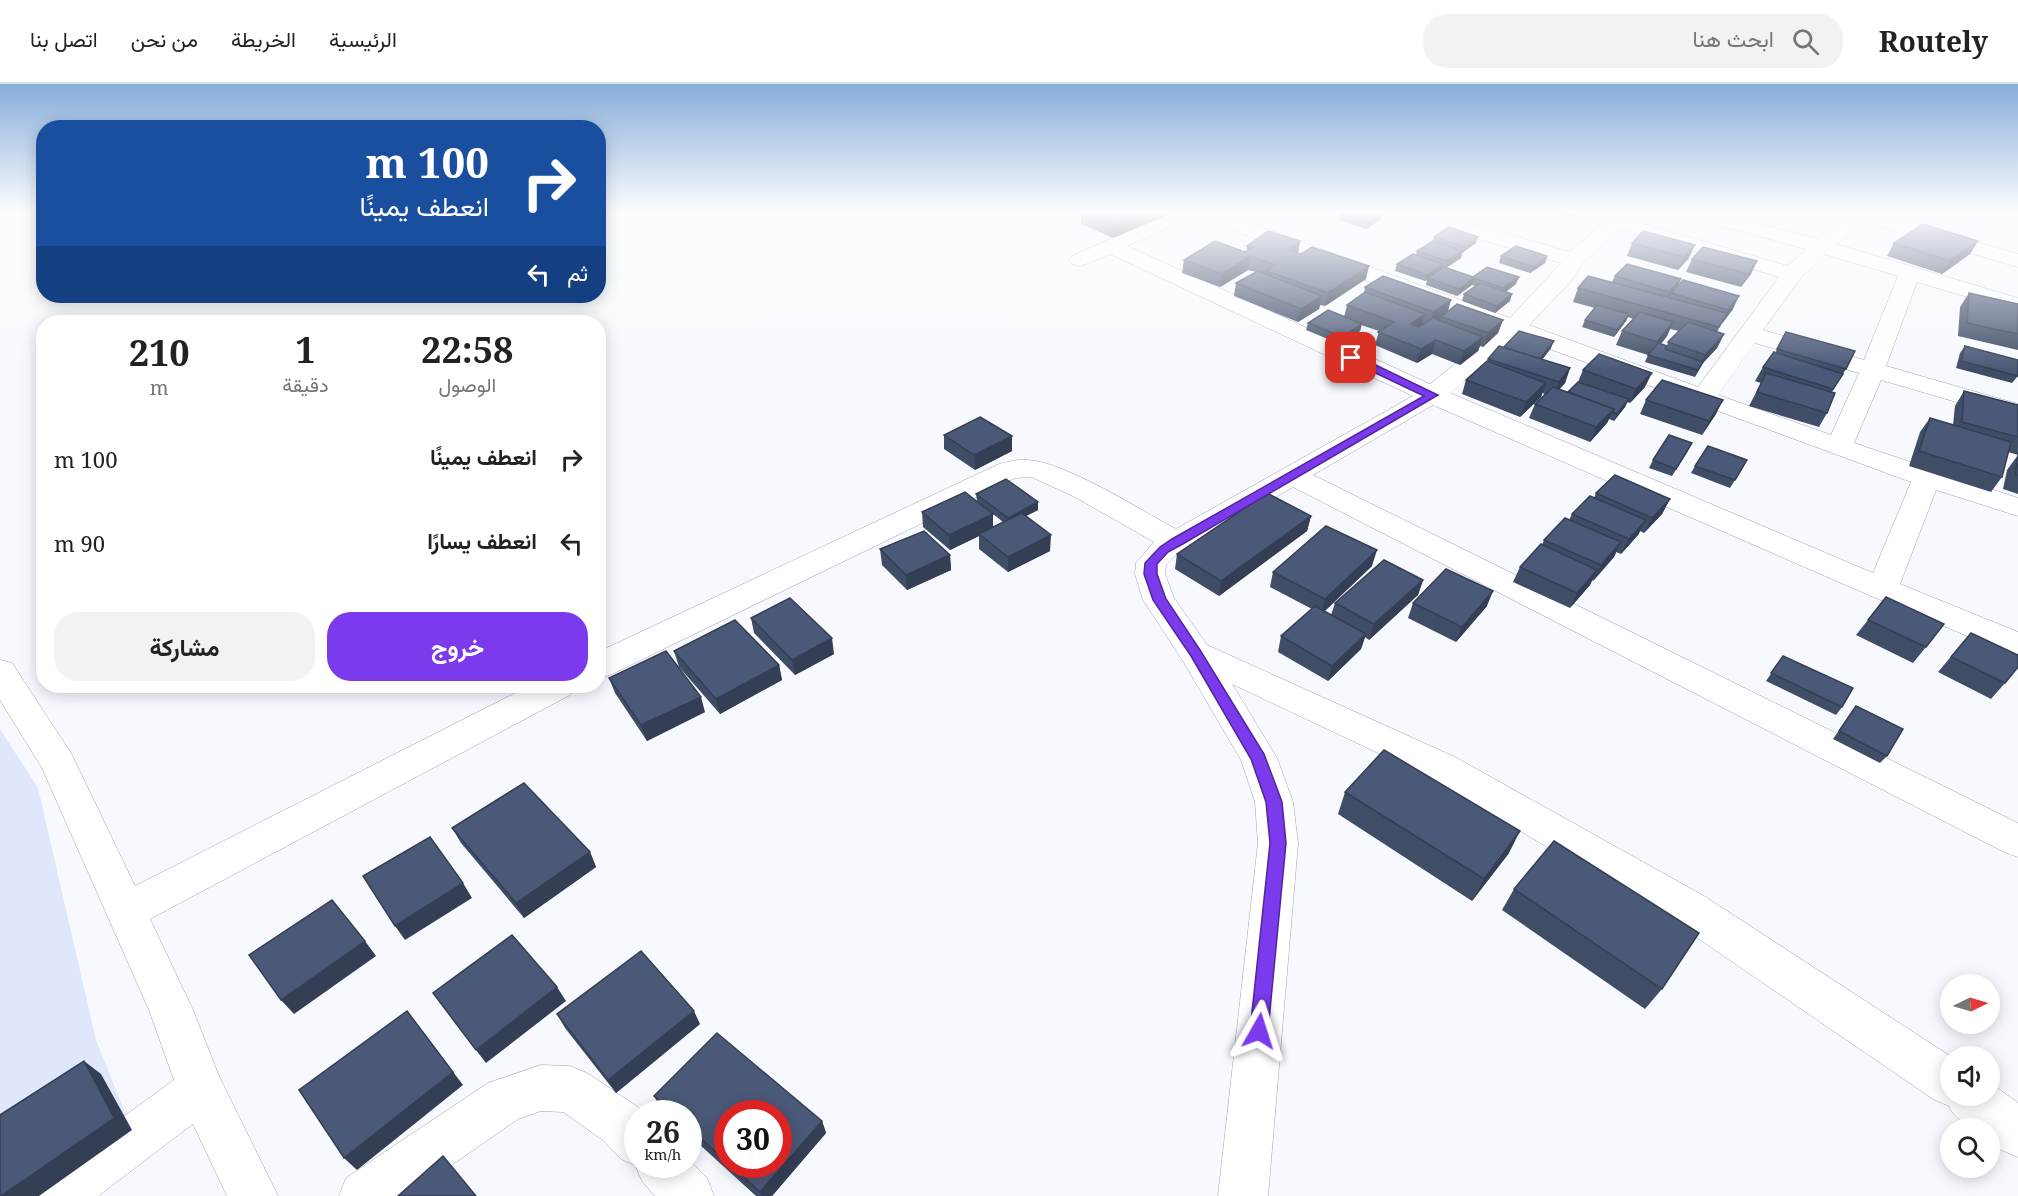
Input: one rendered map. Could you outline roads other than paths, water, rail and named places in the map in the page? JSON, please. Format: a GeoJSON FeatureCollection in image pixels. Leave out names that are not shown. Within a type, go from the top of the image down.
{"type":"FeatureCollection","features":[{"type":"Feature","properties":{"kind":"street"},"geometry":{"type":"LineString","coordinates":[[1150,265],[1432,395],[1882,589],[2018,645]]}},
{"type":"Feature","properties":{"kind":"street"},"geometry":{"type":"LineString","coordinates":[[1346,265],[1703,398],[1927,478],[2018,507]]}},
{"type":"Feature","properties":{"kind":"street"},"geometry":{"type":"LineString","coordinates":[[1243,1196],[1278,843],[1274,802],[1258,758],[1196,653],[1159,600],[1150,574],[1151,563],[1164,549],[1294,477],[1432,395],[1515,327],[1571,265]]}},
{"type":"Feature","properties":{"kind":"street"},"geometry":{"type":"LineString","coordinates":[[1763,265],[1791,274]]}},
{"type":"Feature","properties":{"kind":"street"},"geometry":{"type":"LineString","coordinates":[[1703,398],[1791,274],[1800,265]]}},
{"type":"Feature","properties":{"kind":"street"},"geometry":{"type":"LineString","coordinates":[[1883,265],[2018,305]]}},
{"type":"Feature","properties":{"kind":"street"},"geometry":{"type":"LineString","coordinates":[[1839,447],[1873,369],[1910,273]]}},
{"type":"Feature","properties":{"kind":"street"},"geometry":{"type":"LineString","coordinates":[[1750,334],[2018,412]]}},
{"type":"Feature","properties":{"kind":"street"},"geometry":{"type":"LineString","coordinates":[[606,662],[1009,470],[1027,468],[1038,470],[1083,490],[1176,542]]}},
{"type":"Feature","properties":{"kind":"street"},"geometry":{"type":"LineString","coordinates":[[1294,477],[2018,841]]}},
{"type":"Feature","properties":{"kind":"street"},"geometry":{"type":"LineString","coordinates":[[1882,589],[1927,478]]}},
{"type":"Feature","properties":{"kind":"street"},"geometry":{"type":"LineString","coordinates":[[1196,653],[1442,767],[1689,909],[1940,1076]]}},
{"type":"Feature","properties":{"kind":"street"},"geometry":{"type":"LineString","coordinates":[[0,672],[58,763],[106,873],[171,1010],[201,1089],[253,1196]]}},
{"type":"Feature","properties":{"kind":"street"},"geometry":{"type":"LineString","coordinates":[[126,911],[545,693]]}},
{"type":"Feature","properties":{"kind":"street"},"geometry":{"type":"LineString","coordinates":[[364,1196],[505,1100],[541,1088],[570,1089],[624,1127]]}},
{"type":"Feature","properties":{"kind":"street"},"geometry":{"type":"LineString","coordinates":[[57,1196],[201,1089]]}},
{"type":"Feature","properties":{"kind":"street"},"geometry":{"type":"LineString","coordinates":[[1982,1106],[2018,1133]]}},
{"type":"Feature","properties":{"kind":"street"},"geometry":{"type":"LineString","coordinates":[[672,1178],[689,1196]]}}]}
